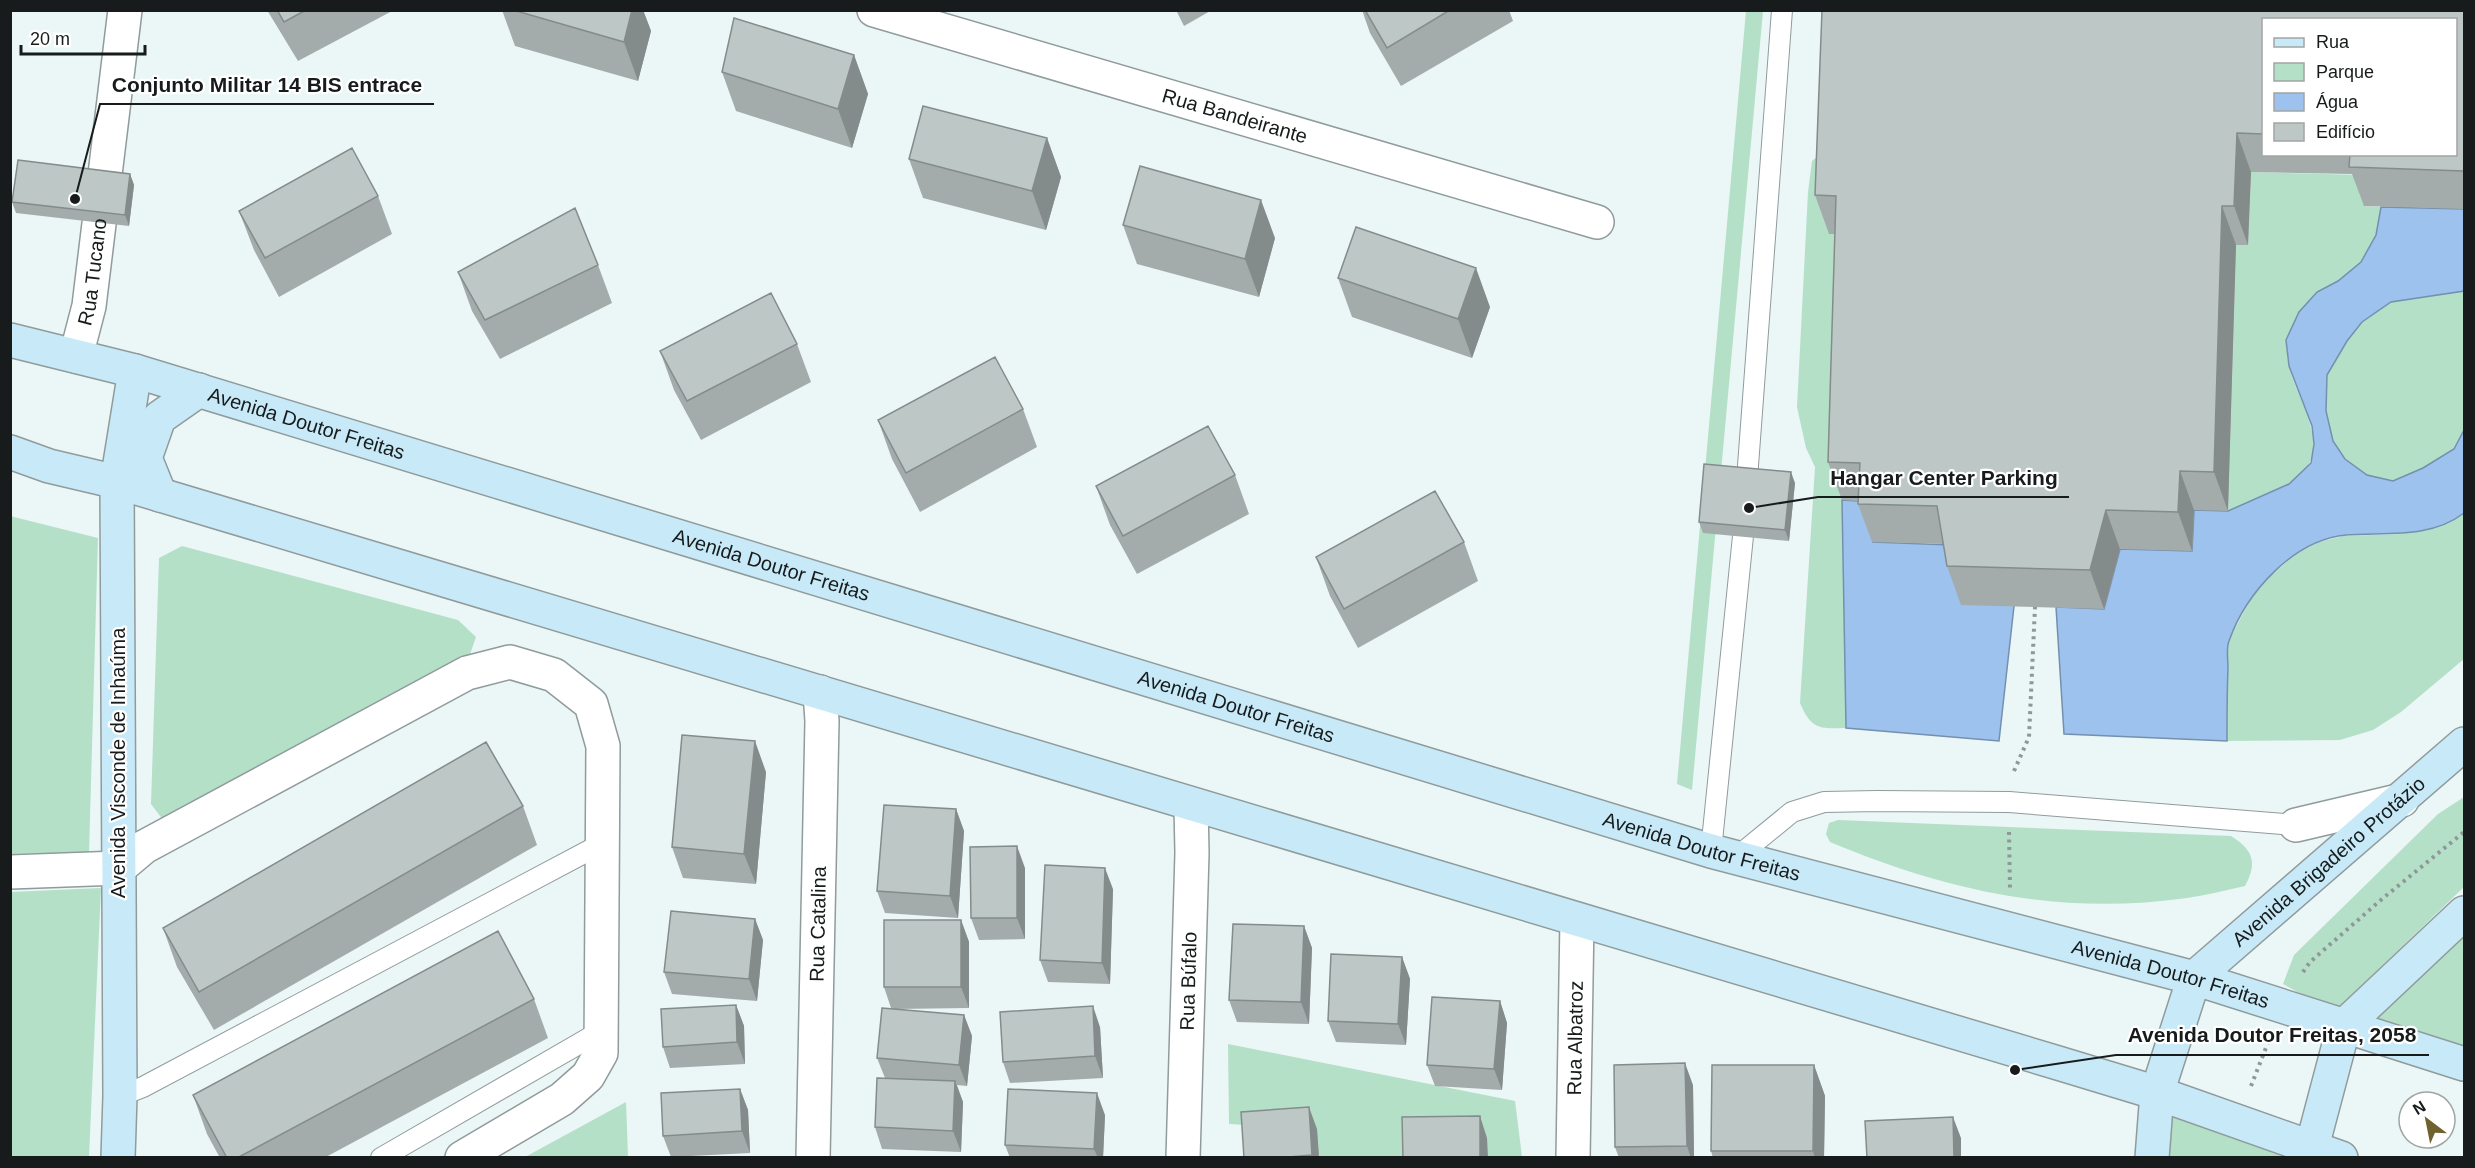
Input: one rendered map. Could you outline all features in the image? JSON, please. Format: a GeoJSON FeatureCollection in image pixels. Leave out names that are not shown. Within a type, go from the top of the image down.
{"type":"FeatureCollection","features":[{"type":"Feature","properties":{"kind":"main road","name":"Avenida Doutor Freitas"},"geometry":{"type":"LineString","coordinates":[[10,340],[135,370],[1724,854],[2194,978],[2283,1004],[2464,1064]]}},
{"type":"Feature","properties":{"kind":"main road","name":"Avenida Visconde de Inhaúma"},"geometry":{"type":"LineString","coordinates":[[118,1158],[120,1096],[117,482],[135,370]]}},
{"type":"Feature","properties":{"kind":"main road"},"geometry":{"type":"LineString","coordinates":[[160,495],[145,458],[159,418],[199,390]]}},
{"type":"Feature","properties":{"kind":"main road"},"geometry":{"type":"LineString","coordinates":[[10,452],[48,466],[117,482],[2157,1093],[2310,1153],[2341,1158]]}},
{"type":"Feature","properties":{"kind":"main road","name":"Avenida Brigadeiro Protázio"},"geometry":{"type":"LineString","coordinates":[[2194,978],[2464,744]]}},
{"type":"Feature","properties":{"kind":"main road"},"geometry":{"type":"LineString","coordinates":[[2310,1153],[2344,1026],[2464,913]]}},
{"type":"Feature","properties":{"kind":"main road"},"geometry":{"type":"LineString","coordinates":[[2152,1158],[2157,1093],[2194,978]]}},
{"type":"Feature","properties":{"kind":"street","name":"Rua Tucano"},"geometry":{"type":"LineString","coordinates":[[76,356],[89,306],[125,10]]}},
{"type":"Feature","properties":{"kind":"street","name":"Rua Bandeirante"},"geometry":{"type":"LineString","coordinates":[[874,10],[1598,222]]}},
{"type":"Feature","properties":{"kind":"street"},"geometry":{"type":"LineString","coordinates":[[10,872],[119,868],[144,847],[467,673],[510,662],[554,675],[591,704],[603,746],[600,1053],[588,1076],[562,1099],[462,1158]]}},
{"type":"Feature","properties":{"kind":"street","name":"Rua Catalina"},"geometry":{"type":"LineString","coordinates":[[813,1158],[822,721],[820,692]]}},
{"type":"Feature","properties":{"kind":"street"},"geometry":{"type":"LineString","coordinates":[[2296,825],[2402,800]]}},
{"type":"Feature","properties":{"kind":"street","name":"Rua Búfalo"},"geometry":{"type":"LineString","coordinates":[[1183,1158],[1192,853],[1191,805]]}},
{"type":"Feature","properties":{"kind":"street","name":"Rua Albatroz"},"geometry":{"type":"LineString","coordinates":[[1573,1158],[1577,920]]}},
{"type":"Feature","properties":{"kind":"lane"},"geometry":{"type":"LineString","coordinates":[[1748,479],[1782,10]]}},
{"type":"Feature","properties":{"kind":"lane"},"geometry":{"type":"LineString","coordinates":[[1724,854],[1743,536]]}},
{"type":"Feature","properties":{"kind":"lane"},"geometry":{"type":"LineString","coordinates":[[1724,854],[1792,812],[1824,802],[2009,802],[2296,825]]}},
{"type":"Feature","properties":{"kind":"lane"},"geometry":{"type":"LineString","coordinates":[[120,1096],[143,1087],[603,843]]}},
{"type":"Feature","properties":{"kind":"lane"},"geometry":{"type":"LineString","coordinates":[[381,1158],[601,1031]]}},
{"type":"Feature","properties":{"kind":"path"},"geometry":{"type":"LineString","coordinates":[[2013,775],[2029,737],[2035,607]]}},
{"type":"Feature","properties":{"kind":"path"},"geometry":{"type":"LineString","coordinates":[[2009,827],[2010,897]]}},
{"type":"Feature","properties":{"kind":"green space"},"geometry":{"type":"Polygon","coordinates":[[[1746,11],[1763,11],[1692,790],[1677,784],[1746,11]]]}},
{"type":"Feature","properties":{"kind":"green space"},"geometry":{"type":"Polygon","coordinates":[[[1832,144],[1829,233],[1850,235],[1842,500],[1846,728],[1817,726],[1808,718],[1800,703],[1815,467],[1806,448],[1797,407],[1808,192],[1812,161],[1832,144]]]}},
{"type":"Feature","properties":{"kind":"green space"},"geometry":{"type":"Polygon","coordinates":[[[2251,172],[2364,175],[2364,206],[2381,207],[2376,235],[2361,262],[2338,281],[2317,292],[2286,340],[2289,367],[2312,430],[2311,460],[2302,473],[2287,485],[2228,511],[2236,245],[2248,244],[2251,172]]]}},
{"type":"Feature","properties":{"kind":"green space"},"geometry":{"type":"Polygon","coordinates":[[[2464,291],[2464,430],[2454,449],[2423,468],[2393,481],[2367,475],[2346,459],[2333,441],[2326,411],[2327,375],[2347,341],[2362,322],[2391,302],[2464,291]]]}},
{"type":"Feature","properties":{"kind":"green space"},"geometry":{"type":"Polygon","coordinates":[[[2464,513],[2464,659],[2401,712],[2373,730],[2340,740],[2227,741],[2228,642],[2251,598],[2269,577],[2296,554],[2319,542],[2343,536],[2401,534],[2464,513]]]}},
{"type":"Feature","properties":{"kind":"green space"},"geometry":{"type":"Polygon","coordinates":[[[10,516],[98,538],[89,852],[11,854],[10,516]]]}},
{"type":"Feature","properties":{"kind":"green space"},"geometry":{"type":"Polygon","coordinates":[[[182,546],[458,620],[476,637],[468,660],[163,820],[151,804],[159,558],[182,546]]]}},
{"type":"Feature","properties":{"kind":"green space"},"geometry":{"type":"Polygon","coordinates":[[[2464,797],[2464,887],[2334,1012],[2283,984],[2294,955],[2438,814],[2464,797]]]}},
{"type":"Feature","properties":{"kind":"green space"},"geometry":{"type":"Polygon","coordinates":[[[1838,820],[2231,836],[2249,852],[2252,863],[2245,886],[2209,894],[2140,903],[2094,904],[2049,901],[1961,886],[1874,859],[1830,842],[1826,834],[1829,823],[1838,820]]]}},
{"type":"Feature","properties":{"kind":"green space"},"geometry":{"type":"Polygon","coordinates":[[[101,888],[89,1157],[11,1157],[11,892],[101,888]]]}},
{"type":"Feature","properties":{"kind":"green space"},"geometry":{"type":"Polygon","coordinates":[[[2464,935],[2464,1054],[2364,1023],[2464,935]]]}},
{"type":"Feature","properties":{"kind":"green space"},"geometry":{"type":"Polygon","coordinates":[[[1228,1044],[1515,1101],[1522,1157],[1318,1157],[1317,1129],[1229,1124],[1228,1044]]]}},
{"type":"Feature","properties":{"kind":"green space"},"geometry":{"type":"Polygon","coordinates":[[[626,1102],[628,1157],[525,1157],[626,1102]]]}},
{"type":"Feature","properties":{"kind":"green space"},"geometry":{"type":"Polygon","coordinates":[[[2166,1108],[2298,1158],[2163,1158],[2166,1108]]]}},
{"type":"Feature","properties":{"kind":"water"},"geometry":{"type":"Polygon","coordinates":[[[2381,207],[2464,209],[2464,291],[2391,302],[2362,322],[2347,341],[2327,375],[2326,411],[2333,441],[2345,459],[2367,475],[2393,481],[2423,468],[2454,449],[2464,430],[2464,513],[2451,521],[2423,531],[2346,535],[2326,539],[2290,558],[2274,572],[2247,605],[2228,644],[2227,741],[2064,734],[2056,607],[2104,609],[2120,549],[2192,551],[2194,510],[2228,511],[2289,484],[2311,463],[2314,444],[2312,426],[2289,366],[2286,340],[2299,312],[2317,292],[2338,281],[2361,262],[2376,235],[2381,207]]]}},
{"type":"Feature","properties":{"kind":"water"},"geometry":{"type":"Polygon","coordinates":[[[1842,500],[1874,502],[1873,542],[1951,545],[2014,606],[1999,741],[1846,728],[1842,500]]]}},
{"type":"Feature","properties":{"kind":"building"},"geometry":{"type":"Polygon","coordinates":[[[277,10],[306,10],[284,22],[277,10]]]}},
{"type":"Feature","properties":{"kind":"building"},"geometry":{"type":"Polygon","coordinates":[[[513,10],[632,10],[624,42],[513,10]]]}},
{"type":"Feature","properties":{"kind":"building"},"geometry":{"type":"Polygon","coordinates":[[[1365,10],[1450,10],[1387,48],[1365,10]]]}},
{"type":"Feature","properties":{"kind":"building"},"geometry":{"type":"Polygon","coordinates":[[[1822,10],[2464,10],[2464,171],[2349,167],[2350,156],[2457,156],[2457,18],[2262,18],[2262,134],[2237,133],[2234,206],[2222,206],[2214,472],[2180,471],[2178,512],[2106,510],[2090,570],[1947,566],[1937,506],[1858,504],[1860,463],[1828,462],[1836,196],[1815,195],[1822,10]]]}},
{"type":"Feature","properties":{"kind":"building"},"geometry":{"type":"Polygon","coordinates":[[[734,18],[854,55],[838,109],[722,72],[734,18]]]}},
{"type":"Feature","properties":{"kind":"building"},"geometry":{"type":"Polygon","coordinates":[[[923,106],[1047,138],[1032,191],[909,159],[923,106]]]}},
{"type":"Feature","properties":{"kind":"building"},"geometry":{"type":"Polygon","coordinates":[[[352,148],[378,196],[265,258],[239,211],[352,148]]]}},
{"type":"Feature","properties":{"kind":"building"},"geometry":{"type":"Polygon","coordinates":[[[18,160],[130,174],[125,215],[12,202],[18,160]]]}},
{"type":"Feature","properties":{"kind":"building"},"geometry":{"type":"Polygon","coordinates":[[[1140,166],[1261,200],[1245,259],[1123,225],[1140,166]]]}},
{"type":"Feature","properties":{"kind":"building"},"geometry":{"type":"Polygon","coordinates":[[[575,208],[598,265],[485,320],[458,272],[575,208]]]}},
{"type":"Feature","properties":{"kind":"building"},"geometry":{"type":"Polygon","coordinates":[[[1356,227],[1476,268],[1458,319],[1338,278],[1356,227]]]}},
{"type":"Feature","properties":{"kind":"building"},"geometry":{"type":"Polygon","coordinates":[[[771,293],[797,344],[687,401],[660,351],[771,293]]]}},
{"type":"Feature","properties":{"kind":"building"},"geometry":{"type":"Polygon","coordinates":[[[995,357],[1023,409],[906,473],[878,420],[995,357]]]}},
{"type":"Feature","properties":{"kind":"building"},"geometry":{"type":"Polygon","coordinates":[[[1208,426],[1235,475],[1123,536],[1096,486],[1208,426]]]}},
{"type":"Feature","properties":{"kind":"building"},"geometry":{"type":"Polygon","coordinates":[[[1704,464],[1791,472],[1785,530],[1699,522],[1704,464]]]}},
{"type":"Feature","properties":{"kind":"building"},"geometry":{"type":"Polygon","coordinates":[[[1435,491],[1464,542],[1344,609],[1316,557],[1435,491]]]}},
{"type":"Feature","properties":{"kind":"building"},"geometry":{"type":"Polygon","coordinates":[[[682,735],[755,741],[744,854],[672,847],[682,735]]]}},
{"type":"Feature","properties":{"kind":"building"},"geometry":{"type":"Polygon","coordinates":[[[486,742],[523,806],[199,992],[163,928],[486,742]]]}},
{"type":"Feature","properties":{"kind":"building"},"geometry":{"type":"Polygon","coordinates":[[[884,805],[956,809],[950,896],[877,891],[884,805]]]}},
{"type":"Feature","properties":{"kind":"building"},"geometry":{"type":"Polygon","coordinates":[[[1017,846],[1017,918],[971,918],[970,847],[1017,846]]]}},
{"type":"Feature","properties":{"kind":"building"},"geometry":{"type":"Polygon","coordinates":[[[1045,865],[1105,868],[1102,963],[1040,960],[1045,865]]]}},
{"type":"Feature","properties":{"kind":"building"},"geometry":{"type":"Polygon","coordinates":[[[671,911],[755,919],[749,979],[664,972],[671,911]]]}},
{"type":"Feature","properties":{"kind":"building"},"geometry":{"type":"Polygon","coordinates":[[[884,920],[961,920],[961,987],[884,987],[884,920]]]}},
{"type":"Feature","properties":{"kind":"building"},"geometry":{"type":"Polygon","coordinates":[[[1233,924],[1304,926],[1301,1002],[1229,1000],[1233,924]]]}},
{"type":"Feature","properties":{"kind":"building"},"geometry":{"type":"Polygon","coordinates":[[[498,931],[534,999],[237,1158],[227,1158],[193,1095],[498,931]]]}},
{"type":"Feature","properties":{"kind":"building"},"geometry":{"type":"Polygon","coordinates":[[[1331,954],[1402,957],[1398,1024],[1328,1021],[1331,954]]]}},
{"type":"Feature","properties":{"kind":"building"},"geometry":{"type":"Polygon","coordinates":[[[1432,997],[1500,1001],[1494,1069],[1427,1065],[1432,997]]]}},
{"type":"Feature","properties":{"kind":"building"},"geometry":{"type":"Polygon","coordinates":[[[736,1005],[737,1042],[663,1047],[661,1009],[736,1005]]]}},
{"type":"Feature","properties":{"kind":"building"},"geometry":{"type":"Polygon","coordinates":[[[1093,1006],[1095,1056],[1003,1062],[1000,1012],[1093,1006]]]}},
{"type":"Feature","properties":{"kind":"building"},"geometry":{"type":"Polygon","coordinates":[[[882,1008],[964,1015],[959,1065],[877,1058],[882,1008]]]}},
{"type":"Feature","properties":{"kind":"building"},"geometry":{"type":"Polygon","coordinates":[[[1685,1063],[1687,1146],[1615,1147],[1614,1065],[1685,1063]]]}},
{"type":"Feature","properties":{"kind":"building"},"geometry":{"type":"Polygon","coordinates":[[[1712,1065],[1814,1065],[1813,1151],[1711,1151],[1712,1065]]]}},
{"type":"Feature","properties":{"kind":"building"},"geometry":{"type":"Polygon","coordinates":[[[877,1078],[955,1081],[953,1131],[875,1127],[877,1078]]]}},
{"type":"Feature","properties":{"kind":"building"},"geometry":{"type":"Polygon","coordinates":[[[740,1089],[742,1131],[663,1136],[661,1093],[740,1089]]]}},
{"type":"Feature","properties":{"kind":"building"},"geometry":{"type":"Polygon","coordinates":[[[1008,1089],[1097,1093],[1094,1149],[1005,1145],[1008,1089]]]}},
{"type":"Feature","properties":{"kind":"building"},"geometry":{"type":"Polygon","coordinates":[[[1309,1107],[1312,1155],[1244,1158],[1241,1112],[1309,1107]]]}},
{"type":"Feature","properties":{"kind":"building"},"geometry":{"type":"Polygon","coordinates":[[[1480,1116],[1480,1158],[1403,1158],[1402,1117],[1480,1116]]]}},
{"type":"Feature","properties":{"kind":"building"},"geometry":{"type":"Polygon","coordinates":[[[1953,1117],[1954,1158],[1867,1158],[1865,1121],[1953,1117]]]}},
{"type":"Feature","properties":{"kind":"place","name":"Conjunto Militar 14 BIS entrace"},"geometry":{"type":"Point","coordinates":[75,199]}},
{"type":"Feature","properties":{"kind":"place","name":"Hangar Center Parking"},"geometry":{"type":"Point","coordinates":[1749,508]}},
{"type":"Feature","properties":{"kind":"place","name":"Avenida Doutor Freitas, 2058"},"geometry":{"type":"Point","coordinates":[2015,1070]}}]}
